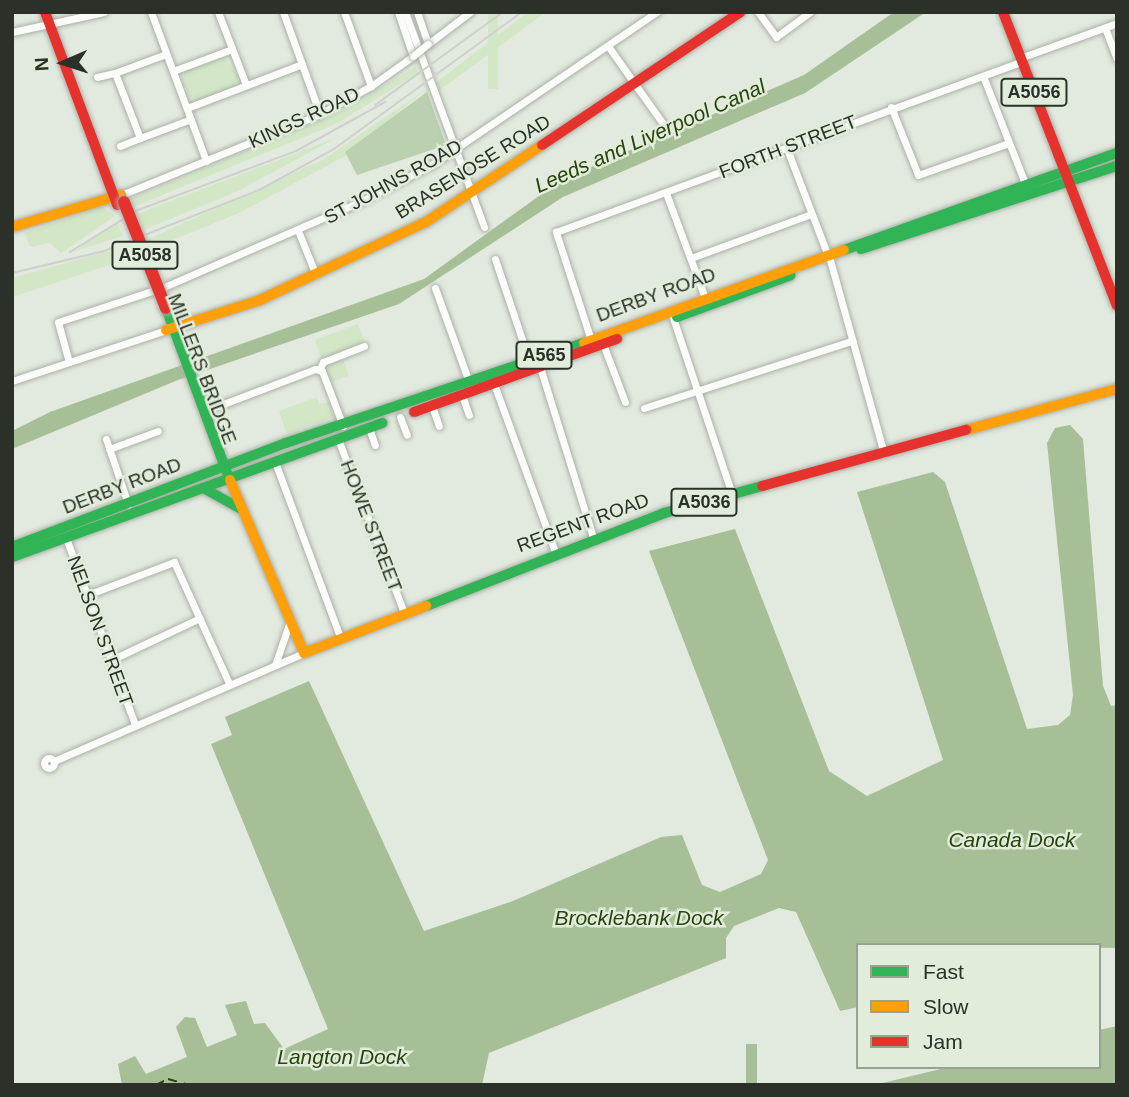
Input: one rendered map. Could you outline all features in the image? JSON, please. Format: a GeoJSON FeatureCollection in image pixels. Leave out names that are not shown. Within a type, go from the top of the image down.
{"type":"FeatureCollection","features":[{"type":"Feature","properties":{"kind":"main road","name":"BRASENOSE ROAD"},"geometry":{"type":"LineString","coordinates":[[171,333],[316,275],[469,196],[741,12]]}},
{"type":"Feature","properties":{"kind":"main road","name":"A5056"},"geometry":{"type":"LineString","coordinates":[[1003,12],[1117,306]]}},
{"type":"Feature","properties":{"kind":"main road","name":"A5058"},"geometry":{"type":"LineString","coordinates":[[52,18],[119,200]]}},
{"type":"Feature","properties":{"kind":"main road","name":"DERBY ROAD"},"geometry":{"type":"LineString","coordinates":[[597,342],[705,298],[1027,187],[1117,153]]}},
{"type":"Feature","properties":{"kind":"main road"},"geometry":{"type":"LineString","coordinates":[[1066,172],[1075,175],[1117,160]]}},
{"type":"Feature","properties":{"kind":"main road","name":"DERBY ROAD"},"geometry":{"type":"LineString","coordinates":[[12,547],[195,480],[341,432],[469,382],[534,364],[673,318],[828,257],[1071,184],[1117,166]]}},
{"type":"Feature","properties":{"kind":"main road"},"geometry":{"type":"LineString","coordinates":[[999,196],[1059,180],[1071,184]]}},
{"type":"Feature","properties":{"kind":"main road"},"geometry":{"type":"LineString","coordinates":[[12,227],[119,200]]}},
{"type":"Feature","properties":{"kind":"main road","name":"MILLERS BRIDGE"},"geometry":{"type":"LineString","coordinates":[[119,200],[226,471],[304,653]]}},
{"type":"Feature","properties":{"kind":"main road","name":"DERBY ROAD"},"geometry":{"type":"LineString","coordinates":[[12,557],[205,489],[226,471],[275,462],[341,432],[369,428],[432,406],[494,384],[534,364]]}},
{"type":"Feature","properties":{"kind":"main road","name":"REGENT ROAD"},"geometry":{"type":"LineString","coordinates":[[304,653],[593,537],[732,494],[1117,389]]}},
{"type":"Feature","properties":{"kind":"main road"},"geometry":{"type":"LineString","coordinates":[[205,489],[244,513]]}},
{"type":"Feature","properties":{"kind":"street"},"geometry":{"type":"LineString","coordinates":[[12,32],[52,18],[104,12]]}},
{"type":"Feature","properties":{"kind":"street"},"geometry":{"type":"LineString","coordinates":[[151,12],[206,161]]}},
{"type":"Feature","properties":{"kind":"street"},"geometry":{"type":"LineString","coordinates":[[218,12],[246,85]]}},
{"type":"Feature","properties":{"kind":"street"},"geometry":{"type":"LineString","coordinates":[[283,12],[320,114]]}},
{"type":"Feature","properties":{"kind":"street"},"geometry":{"type":"LineString","coordinates":[[344,12],[371,86]]}},
{"type":"Feature","properties":{"kind":"street"},"geometry":{"type":"LineString","coordinates":[[398,12],[413,56]]}},
{"type":"Feature","properties":{"kind":"street"},"geometry":{"type":"LineString","coordinates":[[405,12],[469,196],[484,227]]}},
{"type":"Feature","properties":{"kind":"street"},"geometry":{"type":"LineString","coordinates":[[417,12],[428,44]]}},
{"type":"Feature","properties":{"kind":"street","name":"KINGS ROAD"},"geometry":{"type":"LineString","coordinates":[[119,200],[320,114],[371,86],[469,12]]}},
{"type":"Feature","properties":{"kind":"street","name":"ST JOHNS ROAD"},"geometry":{"type":"LineString","coordinates":[[69,362],[58,322],[147,294],[299,233],[454,150],[657,12]]}},
{"type":"Feature","properties":{"kind":"street"},"geometry":{"type":"LineString","coordinates":[[758,12],[776,37],[810,12]]}},
{"type":"Feature","properties":{"kind":"street","name":"FORTH STREET"},"geometry":{"type":"LineString","coordinates":[[597,342],[555,232],[787,149],[891,107],[982,76],[1117,23]]}},
{"type":"Feature","properties":{"kind":"street"},"geometry":{"type":"LineString","coordinates":[[1105,28],[1117,59]]}},
{"type":"Feature","properties":{"kind":"street"},"geometry":{"type":"LineString","coordinates":[[608,46],[666,128]]}},
{"type":"Feature","properties":{"kind":"street"},"geometry":{"type":"LineString","coordinates":[[173,71],[232,49]]}},
{"type":"Feature","properties":{"kind":"street"},"geometry":{"type":"LineString","coordinates":[[97,77],[166,54]]}},
{"type":"Feature","properties":{"kind":"street"},"geometry":{"type":"LineString","coordinates":[[187,108],[302,64]]}},
{"type":"Feature","properties":{"kind":"street"},"geometry":{"type":"LineString","coordinates":[[115,73],[140,138]]}},
{"type":"Feature","properties":{"kind":"street"},"geometry":{"type":"LineString","coordinates":[[982,76],[1027,187]]}},
{"type":"Feature","properties":{"kind":"street"},"geometry":{"type":"LineString","coordinates":[[891,107],[918,175],[1009,143]]}},
{"type":"Feature","properties":{"kind":"street"},"geometry":{"type":"LineString","coordinates":[[120,146],[191,119]]}},
{"type":"Feature","properties":{"kind":"street"},"geometry":{"type":"LineString","coordinates":[[787,149],[828,257],[884,454]]}},
{"type":"Feature","properties":{"kind":"street"},"geometry":{"type":"LineString","coordinates":[[667,193],[705,298]]}},
{"type":"Feature","properties":{"kind":"street"},"geometry":{"type":"LineString","coordinates":[[691,258],[811,215]]}},
{"type":"Feature","properties":{"kind":"street"},"geometry":{"type":"LineString","coordinates":[[299,233],[316,275]]}},
{"type":"Feature","properties":{"kind":"street"},"geometry":{"type":"LineString","coordinates":[[495,259],[593,537]]}},
{"type":"Feature","properties":{"kind":"street"},"geometry":{"type":"LineString","coordinates":[[435,288],[469,382]]}},
{"type":"Feature","properties":{"kind":"street"},"geometry":{"type":"LineString","coordinates":[[673,318],[732,494]]}},
{"type":"Feature","properties":{"kind":"street"},"geometry":{"type":"LineString","coordinates":[[12,381],[171,333]]}},
{"type":"Feature","properties":{"kind":"street"},"geometry":{"type":"LineString","coordinates":[[644,408],[852,341]]}},
{"type":"Feature","properties":{"kind":"street"},"geometry":{"type":"LineString","coordinates":[[597,342],[625,402]]}},
{"type":"Feature","properties":{"kind":"street"},"geometry":{"type":"LineString","coordinates":[[218,407],[319,370],[323,362],[364,346]]}},
{"type":"Feature","properties":{"kind":"street","name":"HOWE STREET"},"geometry":{"type":"LineString","coordinates":[[319,370],[404,613]]}},
{"type":"Feature","properties":{"kind":"street"},"geometry":{"type":"LineString","coordinates":[[494,384],[555,552]]}},
{"type":"Feature","properties":{"kind":"street"},"geometry":{"type":"LineString","coordinates":[[462,395],[469,415]]}},
{"type":"Feature","properties":{"kind":"street"},"geometry":{"type":"LineString","coordinates":[[432,406],[439,426]]}},
{"type":"Feature","properties":{"kind":"street"},"geometry":{"type":"LineString","coordinates":[[400,417],[407,435]]}},
{"type":"Feature","properties":{"kind":"street"},"geometry":{"type":"LineString","coordinates":[[369,428],[375,445]]}},
{"type":"Feature","properties":{"kind":"street"},"geometry":{"type":"LineString","coordinates":[[109,449],[158,431]]}},
{"type":"Feature","properties":{"kind":"street"},"geometry":{"type":"LineString","coordinates":[[106,439],[128,504]]}},
{"type":"Feature","properties":{"kind":"street"},"geometry":{"type":"LineString","coordinates":[[275,462],[341,639]]}},
{"type":"Feature","properties":{"kind":"street","name":"NELSON STREET"},"geometry":{"type":"LineString","coordinates":[[66,538],[135,725]]}},
{"type":"Feature","properties":{"kind":"street"},"geometry":{"type":"LineString","coordinates":[[86,595],[172,561],[229,684]]}},
{"type":"Feature","properties":{"kind":"street"},"geometry":{"type":"LineString","coordinates":[[111,660],[200,618]]}},
{"type":"Feature","properties":{"kind":"street"},"geometry":{"type":"LineString","coordinates":[[275,665],[290,620]]}},
{"type":"Feature","properties":{"kind":"street","name":"REGENT ROAD"},"geometry":{"type":"LineString","coordinates":[[54,761],[304,653]]}},
{"type":"Feature","properties":{"kind":"shaded area"},"geometry":{"type":"Polygon","coordinates":[[[488,12],[498,12],[498,89],[488,89],[488,12]]]}},
{"type":"Feature","properties":{"kind":"shaded area"},"geometry":{"type":"Polygon","coordinates":[[[528,12],[546,12],[440,90],[434,84],[528,12]]]}},
{"type":"Feature","properties":{"kind":"shaded area"},"geometry":{"type":"Polygon","coordinates":[[[223,56],[239,78],[235,87],[197,102],[189,96],[182,78],[186,69],[223,56]]]}},
{"type":"Feature","properties":{"kind":"shaded area"},"geometry":{"type":"Polygon","coordinates":[[[416,67],[418,73],[338,123],[133,207],[130,199],[336,114],[416,67]]]}},
{"type":"Feature","properties":{"kind":"shaded area"},"geometry":{"type":"Polygon","coordinates":[[[425,90],[347,155],[237,214],[150,249],[146,240],[324,159],[425,90]]]}},
{"type":"Feature","properties":{"kind":"shaded area"},"geometry":{"type":"Polygon","coordinates":[[[427,92],[446,145],[357,175],[345,152],[427,92]]]}},
{"type":"Feature","properties":{"kind":"shaded area"},"geometry":{"type":"Polygon","coordinates":[[[338,137],[236,192],[143,230],[137,214],[338,137]]]}},
{"type":"Feature","properties":{"kind":"shaded area"},"geometry":{"type":"Polygon","coordinates":[[[102,207],[115,216],[61,253],[50,243],[30,247],[25,233],[102,207]]]}},
{"type":"Feature","properties":{"kind":"shaded area"},"geometry":{"type":"Polygon","coordinates":[[[118,224],[123,236],[76,251],[92,238],[118,224]]]}},
{"type":"Feature","properties":{"kind":"shaded area"},"geometry":{"type":"Polygon","coordinates":[[[127,246],[131,258],[12,297],[12,278],[127,246]]]}},
{"type":"Feature","properties":{"kind":"shaded area"},"geometry":{"type":"Polygon","coordinates":[[[358,324],[365,343],[322,359],[315,340],[358,324]]]}},
{"type":"Feature","properties":{"kind":"shaded area"},"geometry":{"type":"Polygon","coordinates":[[[342,356],[349,376],[330,382],[323,363],[342,356]]]}},
{"type":"Feature","properties":{"kind":"shaded area"},"geometry":{"type":"Polygon","coordinates":[[[317,397],[319,404],[329,402],[334,417],[287,434],[279,411],[317,397]]]}},
{"type":"Feature","properties":{"kind":"water"},"geometry":{"type":"Polygon","coordinates":[[[894,12],[926,12],[805,93],[563,197],[399,304],[178,380],[12,449],[12,431],[50,412],[424,279],[561,180],[804,75],[894,12]]]}},
{"type":"Feature","properties":{"kind":"water"},"geometry":{"type":"Polygon","coordinates":[[[1070,425],[1083,439],[1103,686],[1111,706],[1117,705],[1117,948],[1101,948],[1101,943],[856,943],[856,1007],[840,1011],[796,912],[779,908],[734,926],[726,938],[726,958],[489,1053],[482,1085],[122,1085],[118,1064],[135,1056],[146,1074],[187,1057],[176,1027],[185,1017],[195,1018],[207,1047],[237,1035],[225,1005],[246,1001],[254,1024],[265,1023],[284,1049],[328,1029],[211,744],[232,735],[225,717],[309,681],[424,931],[513,901],[661,837],[682,835],[702,885],[720,892],[761,874],[768,860],[649,551],[735,529],[829,771],[867,796],[943,760],[857,492],[933,472],[945,482],[1027,729],[1058,725],[1070,715],[1073,695],[1047,443],[1055,428],[1070,425]]]}},
{"type":"Feature","properties":{"kind":"water"},"geometry":{"type":"Polygon","coordinates":[[[1117,1026],[1117,1085],[874,1085],[941,1069],[1101,1069],[1101,1030],[1117,1026]]]}},
{"type":"Feature","properties":{"kind":"water"},"geometry":{"type":"Polygon","coordinates":[[[746,1044],[757,1044],[757,1085],[746,1085],[746,1044]]]}},
{"type":"Feature","properties":{"kind":"ferry route"},"geometry":{"type":"LineString","coordinates":[[156,1085],[168,1079],[189,1085]]}},
{"type":"Feature","properties":{"kind":"railway"},"geometry":{"type":"LineString","coordinates":[[375,105],[503,12]]}},
{"type":"Feature","properties":{"kind":"railway"},"geometry":{"type":"LineString","coordinates":[[12,273],[104,251],[261,189],[334,149],[522,12]]}},
{"type":"Feature","properties":{"kind":"railway"},"geometry":{"type":"LineString","coordinates":[[70,252],[138,210],[296,151],[385,102]]}},
{"type":"Feature","properties":{"kind":"traffic: fast"},"geometry":{"type":"LineString","coordinates":[[844,250],[1117,153]]}},
{"type":"Feature","properties":{"kind":"traffic: fast"},"geometry":{"type":"LineString","coordinates":[[861,249],[1117,166]]}},
{"type":"Feature","properties":{"kind":"traffic: fast"},"geometry":{"type":"LineString","coordinates":[[677,317],[791,275]]}},
{"type":"Feature","properties":{"kind":"traffic: fast"},"geometry":{"type":"LineString","coordinates":[[166,308],[227,473]]}},
{"type":"Feature","properties":{"kind":"traffic: fast"},"geometry":{"type":"LineString","coordinates":[[12,547],[286,443],[584,343]]}},
{"type":"Feature","properties":{"kind":"traffic: fast"},"geometry":{"type":"LineString","coordinates":[[12,557],[383,423]]}},
{"type":"Feature","properties":{"kind":"traffic: fast"},"geometry":{"type":"LineString","coordinates":[[426,606],[664,513],[762,486]]}},
{"type":"Feature","properties":{"kind":"traffic: fast"},"geometry":{"type":"LineString","coordinates":[[205,489],[239,508]]}},
{"type":"Feature","properties":{"kind":"traffic: slow"},"geometry":{"type":"LineString","coordinates":[[166,330],[260,300],[426,222],[542,145]]}},
{"type":"Feature","properties":{"kind":"traffic: slow"},"geometry":{"type":"LineString","coordinates":[[12,227],[121,195]]}},
{"type":"Feature","properties":{"kind":"traffic: slow"},"geometry":{"type":"LineString","coordinates":[[584,343],[844,250]]}},
{"type":"Feature","properties":{"kind":"traffic: slow"},"geometry":{"type":"LineString","coordinates":[[966,430],[1117,389]]}},
{"type":"Feature","properties":{"kind":"traffic: slow"},"geometry":{"type":"LineString","coordinates":[[230,480],[304,653],[426,606]]}},
{"type":"Feature","properties":{"kind":"traffic: jam"},"geometry":{"type":"LineString","coordinates":[[45,12],[117,205]]}},
{"type":"Feature","properties":{"kind":"traffic: jam"},"geometry":{"type":"LineString","coordinates":[[542,145],[741,12]]}},
{"type":"Feature","properties":{"kind":"traffic: jam"},"geometry":{"type":"LineString","coordinates":[[1003,12],[1117,306]]}},
{"type":"Feature","properties":{"kind":"traffic: jam"},"geometry":{"type":"LineString","coordinates":[[124,202],[166,308]]}},
{"type":"Feature","properties":{"kind":"traffic: jam"},"geometry":{"type":"LineString","coordinates":[[414,412],[617,339]]}},
{"type":"Feature","properties":{"kind":"traffic: jam"},"geometry":{"type":"LineString","coordinates":[[762,486],[966,430]]}},
{"type":"Feature","properties":{"kind":"water label","name":"Leeds and Liverpool Canal"},"geometry":{"type":"Point","coordinates":[650,136]}},
{"type":"Feature","properties":{"kind":"water label","name":"Canada Dock"},"geometry":{"type":"Point","coordinates":[1012,840]}},
{"type":"Feature","properties":{"kind":"water label","name":"Brocklebank Dock"},"geometry":{"type":"Point","coordinates":[639,918]}},
{"type":"Feature","properties":{"kind":"water label","name":"Langton Dock"},"geometry":{"type":"Point","coordinates":[342,1057]}}]}
